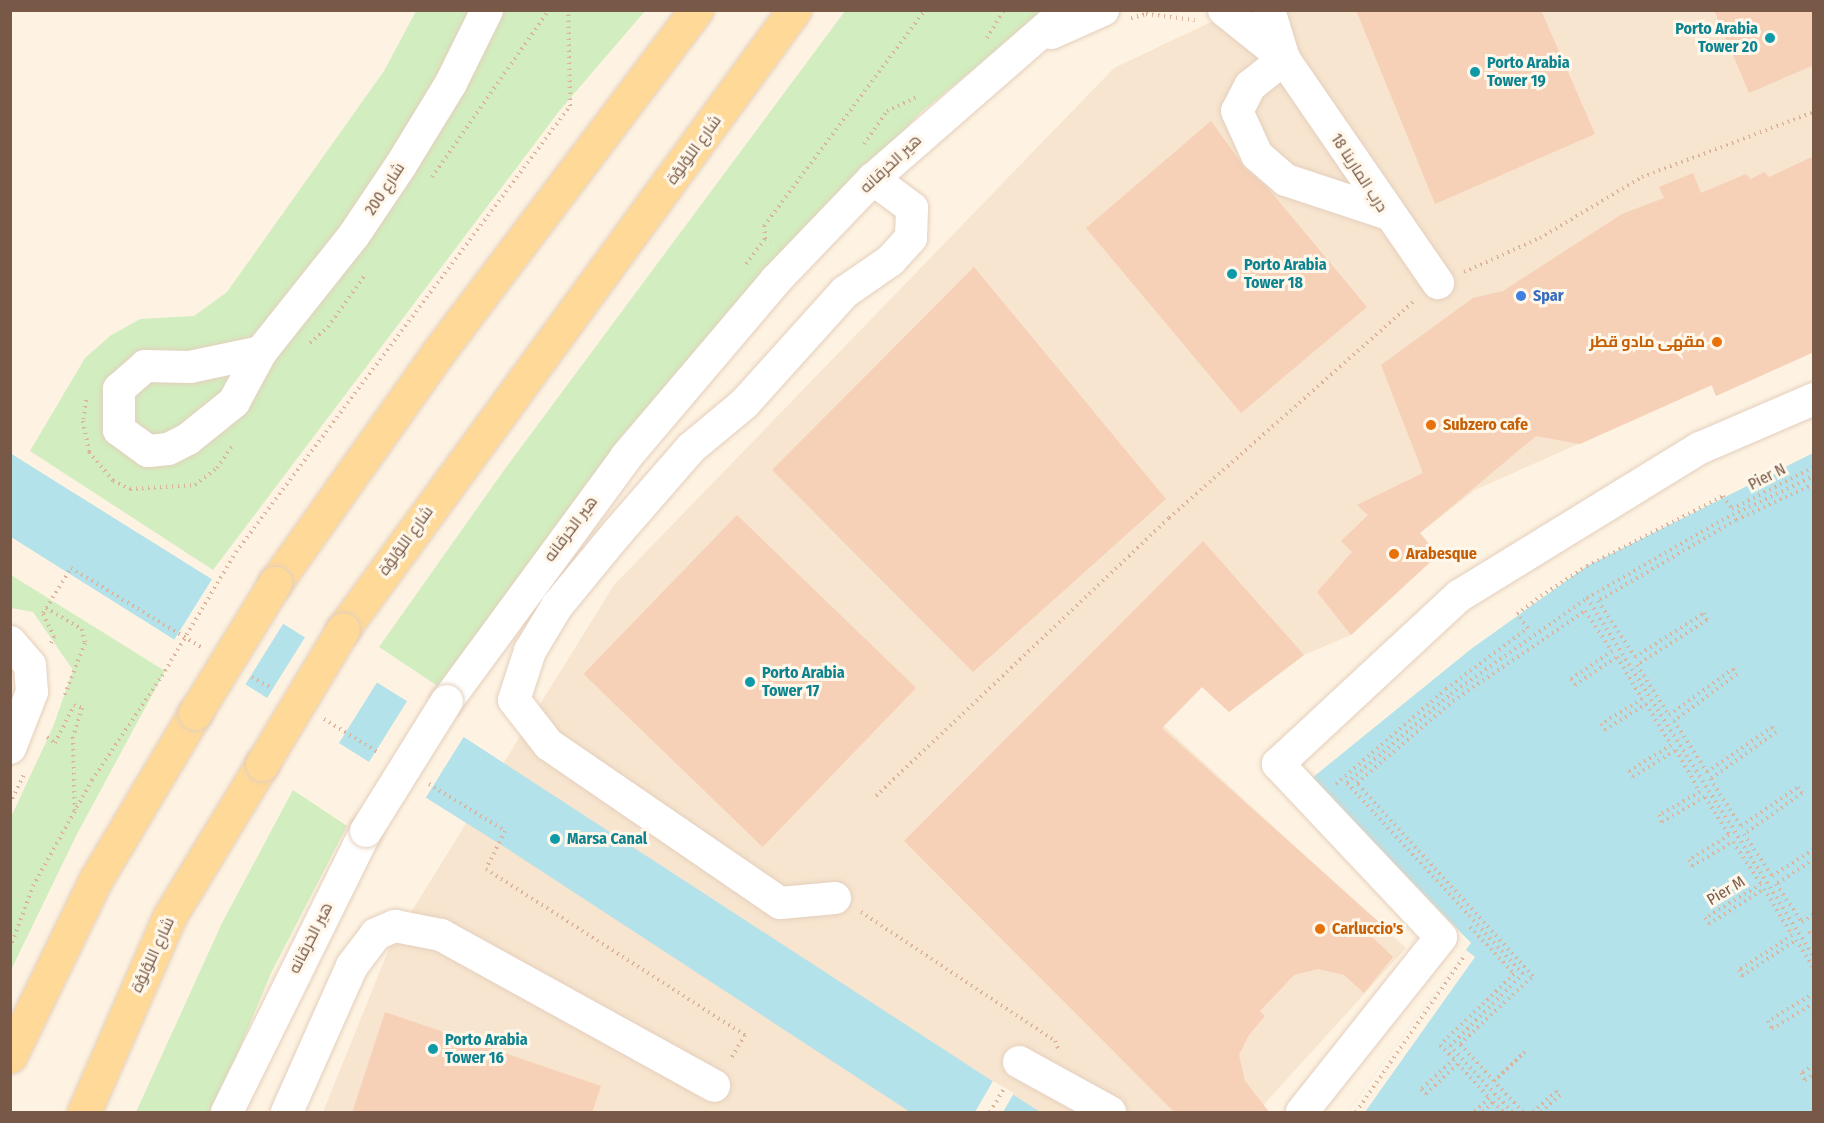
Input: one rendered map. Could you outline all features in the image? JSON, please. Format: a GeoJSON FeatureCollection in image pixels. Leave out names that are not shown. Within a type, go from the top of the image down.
{"type":"FeatureCollection","features":[{"type":"Feature","properties":{"kind":"main road"},"geometry":{"type":"LineString","coordinates":[[10,1056],[96,879],[275,583],[437,354],[696,10]]}},
{"type":"Feature","properties":{"kind":"main road","name":"شارع اللؤلؤة"},"geometry":{"type":"LineString","coordinates":[[84,1113],[169,917],[343,629],[794,10]]}},
{"type":"Feature","properties":{"kind":"street","name":"شارع 200"},"geometry":{"type":"LineString","coordinates":[[261,352],[354,236],[401,165],[450,83],[487,10]]}},
{"type":"Feature","properties":{"kind":"street","name":"هير الخرقانه"},"geometry":{"type":"LineString","coordinates":[[227,1113],[366,831],[447,701],[626,458],[776,280],[873,179],[1039,38],[1067,10]]}},
{"type":"Feature","properties":{"kind":"street","name":"هير الخرقانه"},"geometry":{"type":"LineString","coordinates":[[1039,38],[1103,10]]}},
{"type":"Feature","properties":{"kind":"street","name":"درب المارينا 18"},"geometry":{"type":"LineString","coordinates":[[1224,10],[1284,59]]}},
{"type":"Feature","properties":{"kind":"street","name":"درب المارينا 18"},"geometry":{"type":"LineString","coordinates":[[1269,10],[1284,59],[1386,213],[1438,284]]}},
{"type":"Feature","properties":{"kind":"street"},"geometry":{"type":"LineString","coordinates":[[1284,59],[1250,86],[1238,111],[1257,155],[1286,180],[1386,213]]}},
{"type":"Feature","properties":{"kind":"street"},"geometry":{"type":"LineString","coordinates":[[835,898],[780,903],[549,744],[514,700],[530,651],[557,606],[618,532],[691,448],[744,404],[845,292],[891,260],[911,238],[912,208],[873,179]]}},
{"type":"Feature","properties":{"kind":"street"},"geometry":{"type":"LineString","coordinates":[[1302,1113],[1441,937],[1278,764],[1459,596],[1700,448],[1814,399]]}},
{"type":"Feature","properties":{"kind":"street"},"geometry":{"type":"LineString","coordinates":[[10,642],[30,665],[32,692],[10,748]]}},
{"type":"Feature","properties":{"kind":"street"},"geometry":{"type":"LineString","coordinates":[[287,1113],[352,966],[376,934],[395,926],[441,935],[714,1086]]}},
{"type":"Feature","properties":{"kind":"street"},"geometry":{"type":"LineString","coordinates":[[1030,1068],[1110,1113]]}},
{"type":"Feature","properties":{"kind":"path"},"geometry":{"type":"LineString","coordinates":[[484,103],[549,10]]}},
{"type":"Feature","properties":{"kind":"path"},"geometry":{"type":"LineString","coordinates":[[10,948],[33,886],[75,811],[162,676],[236,552],[570,106],[568,10]]}},
{"type":"Feature","properties":{"kind":"path"},"geometry":{"type":"LineString","coordinates":[[765,239],[764,226],[925,10]]}},
{"type":"Feature","properties":{"kind":"path"},"geometry":{"type":"LineString","coordinates":[[876,796],[1169,518],[1399,311],[1438,284],[1540,238],[1642,177],[1814,112]]}},
{"type":"Feature","properties":{"kind":"path","name":"Pier N"},"geometry":{"type":"LineString","coordinates":[[1446,689],[1528,628],[1517,614],[1587,566],[1724,496],[1732,508],[1814,467]]}},
{"type":"Feature","properties":{"kind":"path"},"geometry":{"type":"LineString","coordinates":[[1512,1113],[1450,1046],[1523,974],[1347,783],[1450,694],[1587,598],[1722,520],[1814,476]]}},
{"type":"Feature","properties":{"kind":"path","name":"Pier N"},"geometry":{"type":"LineString","coordinates":[[1814,484],[1736,520],[1598,601],[1635,657],[1704,614],[1707,620],[1637,665],[1669,715],[1733,669],[1737,674],[1674,721],[1707,772],[1772,728],[1776,732],[1710,779],[1741,826],[1798,787],[1802,793],[1744,834],[1772,876],[1814,849]]}},
{"type":"Feature","properties":{"kind":"path"},"geometry":{"type":"LineString","coordinates":[[51,644],[54,637],[43,613],[71,568],[207,650]]}},
{"type":"Feature","properties":{"kind":"path"},"geometry":{"type":"LineString","coordinates":[[1587,598],[1814,957]]}},
{"type":"Feature","properties":{"kind":"path"},"geometry":{"type":"LineString","coordinates":[[48,606],[82,629],[85,643],[59,710]]}},
{"type":"Feature","properties":{"kind":"path","name":"Pier M"},"geometry":{"type":"LineString","coordinates":[[1453,701],[1585,611],[1612,651],[1571,679],[1575,685],[1617,657],[1642,699],[1601,724],[1605,730],[1646,704],[1671,745],[1629,771],[1633,777],[1676,750],[1700,792],[1659,815],[1662,822],[1705,797],[1729,835],[1689,860],[1692,866],[1733,842],[1761,884],[1705,918],[1709,924],[1764,890],[1792,935],[1738,970],[1742,976],[1796,940],[1814,969]]}},
{"type":"Feature","properties":{"kind":"path"},"geometry":{"type":"LineString","coordinates":[[249,675],[280,693]]}},
{"type":"Feature","properties":{"kind":"path"},"geometry":{"type":"LineString","coordinates":[[51,729],[47,739],[55,743],[74,705],[81,708],[73,737],[75,811]]}},
{"type":"Feature","properties":{"kind":"path"},"geometry":{"type":"LineString","coordinates":[[321,718],[390,760]]}},
{"type":"Feature","properties":{"kind":"path"},"geometry":{"type":"LineString","coordinates":[[419,778],[505,831],[486,869],[745,1035],[714,1086]]}},
{"type":"Feature","properties":{"kind":"path"},"geometry":{"type":"LineString","coordinates":[[1814,859],[1776,884],[1802,922],[1814,914]]}},
{"type":"Feature","properties":{"kind":"path"},"geometry":{"type":"LineString","coordinates":[[835,898],[1055,1041],[1057,1051],[1030,1068]]}},
{"type":"Feature","properties":{"kind":"path"},"geometry":{"type":"LineString","coordinates":[[1814,929],[1809,932],[1814,939]]}},
{"type":"Feature","properties":{"kind":"path"},"geometry":{"type":"LineString","coordinates":[[1356,1113],[1466,960],[1437,943]]}},
{"type":"Feature","properties":{"kind":"path"},"geometry":{"type":"LineString","coordinates":[[1814,993],[1768,1021],[1772,1029],[1814,1003]]}},
{"type":"Feature","properties":{"kind":"path"},"geometry":{"type":"LineString","coordinates":[[1814,1065],[1801,1073],[1805,1080],[1814,1074]]}},
{"type":"Feature","properties":{"kind":"path"},"geometry":{"type":"LineString","coordinates":[[1533,1113],[1556,1091],[1560,1095],[1541,1113]]}},
{"type":"Feature","properties":{"kind":"path"},"geometry":{"type":"LineString","coordinates":[[1483,1113],[1493,1102],[1503,1113]]}},
{"type":"Feature","properties":{"kind":"shaded area"},"geometry":{"type":"Polygon","coordinates":[[[1234,11],[1813,11],[1813,352],[1716,396],[1711,385],[1475,490],[1420,533],[1438,555],[1351,635],[1304,655],[1229,712],[1202,687],[1164,726],[1406,948],[1257,1112],[323,1112],[390,946],[614,585],[1114,68],[1234,11]]]}},
{"type":"Feature","properties":{"kind":"green space"},"geometry":{"type":"Polygon","coordinates":[[[416,11],[645,11],[560,110],[213,570],[30,451],[85,358],[110,336],[140,319],[194,316],[227,292],[384,71],[416,11]]]}},
{"type":"Feature","properties":{"kind":"green space"},"geometry":{"type":"Polygon","coordinates":[[[845,11],[1044,11],[920,113],[624,433],[439,687],[379,647],[507,466],[845,11]]]}},
{"type":"Feature","properties":{"kind":"green space"},"geometry":{"type":"Polygon","coordinates":[[[11,575],[165,671],[77,834],[11,970],[11,817],[53,727],[73,670],[33,612],[11,608],[11,575]]]}},
{"type":"Feature","properties":{"kind":"green space"},"geometry":{"type":"Polygon","coordinates":[[[293,790],[347,826],[271,973],[213,1112],[136,1112],[222,923],[293,790]]]}},
{"type":"Feature","properties":{"kind":"water"},"geometry":{"type":"Polygon","coordinates":[[[10,453],[453,730],[1040,1112],[910,1112],[506,848],[11,537],[10,453]]]}},
{"type":"Feature","properties":{"kind":"water"},"geometry":{"type":"Polygon","coordinates":[[[1813,453],[1813,1112],[1347,1112],[1471,943],[1312,778],[1471,649],[1587,566],[1813,453]]]}},
{"type":"Feature","properties":{"kind":"pier"},"geometry":{"type":"Polygon","coordinates":[[[214,576],[285,621],[244,687],[173,642],[214,576]]]}},
{"type":"Feature","properties":{"kind":"pier"},"geometry":{"type":"Polygon","coordinates":[[[307,634],[379,679],[337,746],[265,701],[307,634]]]}},
{"type":"Feature","properties":{"kind":"pier"},"geometry":{"type":"Polygon","coordinates":[[[409,698],[466,734],[424,800],[368,764],[409,698]]]}},
{"type":"Feature","properties":{"kind":"pier"},"geometry":{"type":"Polygon","coordinates":[[[1466,950],[1475,957],[1365,1112],[1347,1112],[1466,950]]]}},
{"type":"Feature","properties":{"kind":"pier"},"geometry":{"type":"Polygon","coordinates":[[[993,1081],[1014,1093],[1003,1112],[975,1112],[993,1081]]]}},
{"type":"Feature","properties":{"kind":"building","name":"Porto Arabia Tower 19"},"geometry":{"type":"Polygon","coordinates":[[[1356,10],[1541,10],[1595,134],[1435,204],[1356,10]]]}},
{"type":"Feature","properties":{"kind":"building","name":"Porto Arabia Tower 20"},"geometry":{"type":"Polygon","coordinates":[[[1714,10],[1814,10],[1814,65],[1749,93],[1714,10]]]}},
{"type":"Feature","properties":{"kind":"building","name":"Porto Arabia Tower 18"},"geometry":{"type":"Polygon","coordinates":[[[1211,121],[1245,168],[1266,186],[1367,307],[1241,413],[1086,228],[1211,121]]]}},
{"type":"Feature","properties":{"kind":"building"},"geometry":{"type":"Polygon","coordinates":[[[1814,156],[1814,352],[1716,396],[1712,385],[1580,444],[1536,436],[1420,533],[1438,555],[1351,635],[1317,592],[1352,552],[1341,541],[1368,515],[1357,505],[1423,473],[1381,365],[1473,298],[1503,291],[1622,214],[1664,198],[1659,187],[1693,173],[1701,193],[1746,174],[1751,179],[1764,172],[1769,177],[1814,156]]]}},
{"type":"Feature","properties":{"kind":"building"},"geometry":{"type":"Polygon","coordinates":[[[974,267],[1166,499],[973,672],[772,470],[974,267]]]}},
{"type":"Feature","properties":{"kind":"building","name":"Porto Arabia Tower 17"},"geometry":{"type":"Polygon","coordinates":[[[737,515],[916,688],[763,847],[583,674],[737,515]]]}},
{"type":"Feature","properties":{"kind":"building"},"geometry":{"type":"Polygon","coordinates":[[[1203,541],[1304,655],[1229,712],[1202,687],[1162,728],[1380,923],[1370,935],[1393,957],[1364,993],[1344,975],[1318,969],[1294,975],[1260,1011],[1265,1016],[1249,1035],[1239,1055],[1245,1081],[1270,1113],[1175,1113],[904,841],[1203,541]]]}},
{"type":"Feature","properties":{"kind":"building","name":"Porto Arabia Tower 16"},"geometry":{"type":"Polygon","coordinates":[[[385,1012],[601,1086],[592,1113],[352,1113],[385,1012]]]}},
{"type":"Feature","properties":{"kind":"place","name":"Porto Arabia Tower 20"},"geometry":{"type":"Point","coordinates":[1770,38]}},
{"type":"Feature","properties":{"kind":"place","name":"Porto Arabia Tower 19"},"geometry":{"type":"Point","coordinates":[1475,72]}},
{"type":"Feature","properties":{"kind":"place","name":"Porto Arabia Tower 18"},"geometry":{"type":"Point","coordinates":[1232,274]}},
{"type":"Feature","properties":{"kind":"place","name":"Spar"},"geometry":{"type":"Point","coordinates":[1521,296]}},
{"type":"Feature","properties":{"kind":"place","name":"مقهى مادو قطر"},"geometry":{"type":"Point","coordinates":[1717,342]}},
{"type":"Feature","properties":{"kind":"place","name":"Subzero cafe"},"geometry":{"type":"Point","coordinates":[1431,425]}},
{"type":"Feature","properties":{"kind":"place","name":"Arabesque"},"geometry":{"type":"Point","coordinates":[1394,554]}},
{"type":"Feature","properties":{"kind":"place","name":"Porto Arabia Tower 17"},"geometry":{"type":"Point","coordinates":[750,682]}},
{"type":"Feature","properties":{"kind":"place","name":"Marsa Canal"},"geometry":{"type":"Point","coordinates":[555,839]}},
{"type":"Feature","properties":{"kind":"place","name":"Carluccio's"},"geometry":{"type":"Point","coordinates":[1320,929]}},
{"type":"Feature","properties":{"kind":"place","name":"Porto Arabia Tower 16"},"geometry":{"type":"Point","coordinates":[433,1049]}}]}
